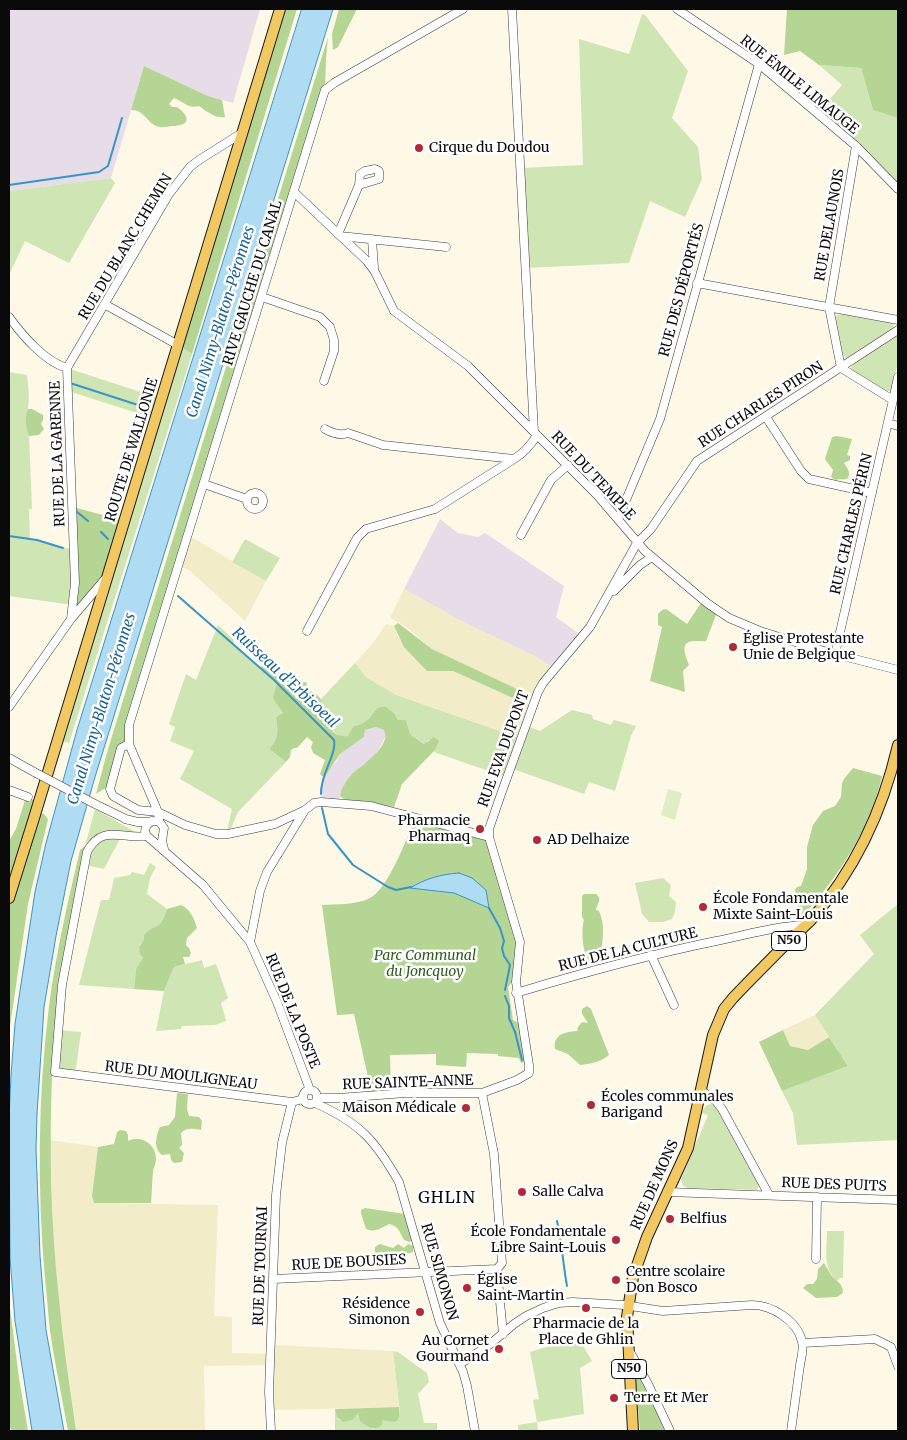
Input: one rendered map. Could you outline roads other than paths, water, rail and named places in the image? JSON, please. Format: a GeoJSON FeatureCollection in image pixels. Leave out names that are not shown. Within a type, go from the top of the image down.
{"type":"FeatureCollection","features":[{"type":"Feature","properties":{"kind":"main road","name":"ROUTE DE WALLONIE"},"geometry":{"type":"LineString","coordinates":[[9,896],[280,9]]}},
{"type":"Feature","properties":{"kind":"main road","name":"RUE DE MONS"},"geometry":{"type":"LineString","coordinates":[[628,1306],[633,1277],[647,1237],[688,1148],[713,1035],[724,1009],[806,924],[839,885],[863,845],[886,792],[898,744]]}},
{"type":"Feature","properties":{"kind":"main road","name":"N50"},"geometry":{"type":"LineString","coordinates":[[628,1306],[628,1348],[633,1431]]}},
{"type":"Feature","properties":{"kind":"street","name":"RIVE GAUCHE DU CANAL"},"geometry":{"type":"LineString","coordinates":[[155,821],[158,812],[129,744],[129,726],[325,90],[463,9]]}},
{"type":"Feature","properties":{"kind":"street","name":"RUE DU TEMPLE"},"geometry":{"type":"LineString","coordinates":[[512,9],[536,433],[618,518],[637,543],[707,604],[730,618],[760,631],[835,654],[898,670]]}},
{"type":"Feature","properties":{"kind":"street","name":"RUE ÉMILE LIMAUGE"},"geometry":{"type":"LineString","coordinates":[[677,9],[759,64],[856,146],[898,189]]}},
{"type":"Feature","properties":{"kind":"street","name":"RUE DES DÉPORTÉS"},"geometry":{"type":"LineString","coordinates":[[618,518],[660,419],[759,64]]}},
{"type":"Feature","properties":{"kind":"street","name":"RUE DU BLANC CHEMIN"},"geometry":{"type":"LineString","coordinates":[[67,368],[106,305],[169,194],[199,160],[242,133]]}},
{"type":"Feature","properties":{"kind":"street","name":"RUE DELAUNOIS"},"geometry":{"type":"LineString","coordinates":[[828,307],[856,146]]}},
{"type":"Feature","properties":{"kind":"street"},"geometry":{"type":"LineString","coordinates":[[339,235],[359,185]]}},
{"type":"Feature","properties":{"kind":"street"},"geometry":{"type":"LineString","coordinates":[[294,192],[367,261],[375,272],[394,311],[468,366],[536,433],[531,444],[520,455],[435,509],[366,529],[357,538],[307,631]]}},
{"type":"Feature","properties":{"kind":"street"},"geometry":{"type":"LineString","coordinates":[[339,235],[446,247]]}},
{"type":"Feature","properties":{"kind":"street"},"geometry":{"type":"LineString","coordinates":[[372,239],[372,262],[375,272]]}},
{"type":"Feature","properties":{"kind":"street"},"geometry":{"type":"LineString","coordinates":[[697,283],[898,320]]}},
{"type":"Feature","properties":{"kind":"street"},"geometry":{"type":"LineString","coordinates":[[262,296],[320,317],[330,327],[334,340],[334,351],[324,380]]}},
{"type":"Feature","properties":{"kind":"street"},"geometry":{"type":"LineString","coordinates":[[106,305],[178,345]]}},
{"type":"Feature","properties":{"kind":"street"},"geometry":{"type":"LineString","coordinates":[[828,307],[841,368],[893,400]]}},
{"type":"Feature","properties":{"kind":"street","name":"RUE DE LA GARENNE"},"geometry":{"type":"LineString","coordinates":[[9,317],[18,329],[48,358],[55,364],[67,368],[76,583],[71,619]]}},
{"type":"Feature","properties":{"kind":"street","name":"RUE CHARLES PIRON"},"geometry":{"type":"LineString","coordinates":[[607,597],[637,543],[651,529],[697,461],[898,330]]}},
{"type":"Feature","properties":{"kind":"street","name":"RUE CHARLES PÉRIN"},"geometry":{"type":"LineString","coordinates":[[835,654],[898,377]]}},
{"type":"Feature","properties":{"kind":"street"},"geometry":{"type":"LineString","coordinates":[[766,417],[801,471],[809,478],[872,493]]}},
{"type":"Feature","properties":{"kind":"street"},"geometry":{"type":"LineString","coordinates":[[888,423],[898,426]]}},
{"type":"Feature","properties":{"kind":"street"},"geometry":{"type":"LineString","coordinates":[[325,429],[337,434],[343,435],[348,433],[383,445],[514,459]]}},
{"type":"Feature","properties":{"kind":"street"},"geometry":{"type":"LineString","coordinates":[[520,535],[551,480],[568,465]]}},
{"type":"Feature","properties":{"kind":"street"},"geometry":{"type":"LineString","coordinates":[[204,484],[247,499]]}},
{"type":"Feature","properties":{"kind":"street"},"geometry":{"type":"LineString","coordinates":[[607,597],[640,565],[652,557]]}},
{"type":"Feature","properties":{"kind":"street"},"geometry":{"type":"LineString","coordinates":[[9,707],[71,619],[108,575]]}},
{"type":"Feature","properties":{"kind":"street","name":"RUE EVA DUPONT"},"geometry":{"type":"LineString","coordinates":[[489,837],[489,828],[538,692],[590,627],[607,597]]}},
{"type":"Feature","properties":{"kind":"street","name":"RIVE GAUCHE DU CANAL"},"geometry":{"type":"LineString","coordinates":[[129,744],[121,748],[110,785],[111,793],[133,808],[158,812]]}},
{"type":"Feature","properties":{"kind":"street","name":"RUE DE LA POSTE"},"geometry":{"type":"LineString","coordinates":[[9,758],[125,819],[148,835],[203,885],[250,942],[277,1002],[310,1090]]}},
{"type":"Feature","properties":{"kind":"street"},"geometry":{"type":"LineString","coordinates":[[9,790],[28,797]]}},
{"type":"Feature","properties":{"kind":"street"},"geometry":{"type":"LineString","coordinates":[[250,942],[260,891],[267,872],[306,810],[314,803],[325,802],[371,806],[489,837],[520,942],[516,993]]}},
{"type":"Feature","properties":{"kind":"street"},"geometry":{"type":"LineString","coordinates":[[158,812],[185,824],[216,834],[228,834],[275,824],[306,810]]}},
{"type":"Feature","properties":{"kind":"street"},"geometry":{"type":"LineString","coordinates":[[125,819],[138,822],[155,821],[163,825],[162,841],[164,849]]}},
{"type":"Feature","properties":{"kind":"street"},"geometry":{"type":"LineString","coordinates":[[155,821],[146,826],[148,835],[158,839],[163,833],[176,825],[185,824]]}},
{"type":"Feature","properties":{"kind":"street","name":"RUE DU MOULIGNEAU"},"geometry":{"type":"LineString","coordinates":[[148,835],[135,837],[110,834],[97,839],[87,852],[62,985],[55,1072],[292,1102],[303,1099]]}},
{"type":"Feature","properties":{"kind":"street","name":"RUE DE LA CULTURE"},"geometry":{"type":"LineString","coordinates":[[516,993],[588,971],[651,955],[782,927],[806,924]]}},
{"type":"Feature","properties":{"kind":"street"},"geometry":{"type":"LineString","coordinates":[[651,955],[674,1005]]}},
{"type":"Feature","properties":{"kind":"street","name":"RUE SAINTE-ANNE"},"geometry":{"type":"LineString","coordinates":[[316,1100],[406,1093],[482,1093],[526,1076],[529,1073],[529,1065],[516,993]]}},
{"type":"Feature","properties":{"kind":"street"},"geometry":{"type":"LineString","coordinates":[[310,1090],[316,1093],[316,1100],[309,1105],[303,1099],[304,1094],[310,1090]]}},
{"type":"Feature","properties":{"kind":"street"},"geometry":{"type":"LineString","coordinates":[[702,1091],[716,1101],[722,1109],[769,1195]]}},
{"type":"Feature","properties":{"kind":"street"},"geometry":{"type":"LineString","coordinates":[[482,1093],[493,1146],[502,1263],[497,1268],[503,1334]]}},
{"type":"Feature","properties":{"kind":"street","name":"RUE SIMONON"},"geometry":{"type":"LineString","coordinates":[[316,1100],[366,1133],[388,1162],[399,1182],[440,1323],[460,1364],[467,1386],[475,1431]]}},
{"type":"Feature","properties":{"kind":"street","name":"RUE DE TOURNAI"},"geometry":{"type":"LineString","coordinates":[[270,1431],[269,1392],[278,1168],[292,1102]]}},
{"type":"Feature","properties":{"kind":"street","name":"RUE DES PUITS"},"geometry":{"type":"LineString","coordinates":[[668,1192],[898,1200]]}},
{"type":"Feature","properties":{"kind":"street"},"geometry":{"type":"LineString","coordinates":[[816,1259],[817,1197]]}},
{"type":"Feature","properties":{"kind":"street","name":"RUE DE BOUSIES"},"geometry":{"type":"LineString","coordinates":[[273,1279],[497,1268]]}},
{"type":"Feature","properties":{"kind":"street"},"geometry":{"type":"LineString","coordinates":[[460,1364],[489,1346],[526,1316],[559,1303],[624,1305],[663,1311],[752,1305],[773,1309],[786,1318],[803,1343],[791,1431]]}},
{"type":"Feature","properties":{"kind":"street"},"geometry":{"type":"LineString","coordinates":[[803,1343],[875,1339],[891,1347],[898,1366]]}},
{"type":"Feature","properties":{"kind":"street"},"geometry":{"type":"LineString","coordinates":[[628,1348],[648,1384],[670,1431]]}},
{"type":"Feature","properties":{"kind":"water","name":"Canal Nimy-Blaton-Péronnes"},"geometry":{"type":"Polygon","coordinates":[[[302,9],[333,9],[95,777],[71,861],[56,936],[44,1007],[36,1149],[40,1256],[46,1330],[64,1431],[32,1431],[15,1321],[10,1258],[9,1119],[15,1024],[35,892],[46,843],[77,730],[302,9]]]}},
{"type":"Feature","properties":{"kind":"water"},"geometry":{"type":"Polygon","coordinates":[[[459,873],[472,878],[486,890],[489,908],[454,893],[410,888],[421,882],[446,874],[459,873]]]}},
{"type":"Feature","properties":{"kind":"waterway"},"geometry":{"type":"LineString","coordinates":[[9,185],[99,172],[108,166],[122,118]]}},
{"type":"Feature","properties":{"kind":"waterway"},"geometry":{"type":"LineString","coordinates":[[70,383],[138,405]]}},
{"type":"Feature","properties":{"kind":"waterway","name":"Ruisseau d'Erbisoeul"},"geometry":{"type":"LineString","coordinates":[[76,509],[88,521]]}},
{"type":"Feature","properties":{"kind":"waterway","name":"Ruisseau d'Erbisoeul"},"geometry":{"type":"LineString","coordinates":[[101,532],[108,539]]}},
{"type":"Feature","properties":{"kind":"waterway"},"geometry":{"type":"LineString","coordinates":[[9,536],[37,540],[63,548]]}},
{"type":"Feature","properties":{"kind":"waterway","name":"Ruisseau d'Erbisoeul"},"geometry":{"type":"LineString","coordinates":[[178,596],[274,680],[334,740],[333,752],[323,780],[321,794]]}},
{"type":"Feature","properties":{"kind":"waterway","name":"Ruisseau d'Erbisoeul"},"geometry":{"type":"LineString","coordinates":[[322,808],[328,834],[353,865],[388,887],[396,890],[411,887]]}},
{"type":"Feature","properties":{"kind":"waterway","name":"Ruisseau d'Erbisoeul"},"geometry":{"type":"LineString","coordinates":[[489,908],[500,928],[504,941],[502,948],[504,956],[510,965],[505,990]]}},
{"type":"Feature","properties":{"kind":"waterway","name":"Ruisseau d'Erbisoeul"},"geometry":{"type":"LineString","coordinates":[[505,996],[509,1006],[509,1018],[515,1032],[522,1060]]}},
{"type":"Feature","properties":{"kind":"waterway","name":"Ruisseau d'Erbisoeul"},"geometry":{"type":"LineString","coordinates":[[557,1221],[567,1286]]}},
{"type":"Feature","properties":{"kind":"place","name":"Cirque du Doudou"},"geometry":{"type":"Point","coordinates":[419,148]}},
{"type":"Feature","properties":{"kind":"place","name":"Église Protestante Unie de Belgique"},"geometry":{"type":"Point","coordinates":[733,647]}},
{"type":"Feature","properties":{"kind":"place","name":"Pharmacie Pharmaq"},"geometry":{"type":"Point","coordinates":[480,829]}},
{"type":"Feature","properties":{"kind":"place","name":"AD Delhaize"},"geometry":{"type":"Point","coordinates":[537,840]}},
{"type":"Feature","properties":{"kind":"place","name":"École Fondamentale Mixte Saint-Louis"},"geometry":{"type":"Point","coordinates":[703,907]}},
{"type":"Feature","properties":{"kind":"place","name":"Écoles communales Barigand"},"geometry":{"type":"Point","coordinates":[591,1105]}},
{"type":"Feature","properties":{"kind":"place","name":"Maison Médicale"},"geometry":{"type":"Point","coordinates":[466,1108]}},
{"type":"Feature","properties":{"kind":"place","name":"Salle Calva"},"geometry":{"type":"Point","coordinates":[522,1192]}},
{"type":"Feature","properties":{"kind":"place","name":"Belfius"},"geometry":{"type":"Point","coordinates":[670,1219]}},
{"type":"Feature","properties":{"kind":"place","name":"École Fondamentale Libre Saint-Louis"},"geometry":{"type":"Point","coordinates":[616,1240]}},
{"type":"Feature","properties":{"kind":"place","name":"Centre scolaire Don Bosco"},"geometry":{"type":"Point","coordinates":[616,1280]}},
{"type":"Feature","properties":{"kind":"place","name":"Église Saint-Martin"},"geometry":{"type":"Point","coordinates":[467,1288]}},
{"type":"Feature","properties":{"kind":"place","name":"Pharmacie de la Place de Ghlin"},"geometry":{"type":"Point","coordinates":[586,1308]}},
{"type":"Feature","properties":{"kind":"place","name":"Résidence Simonon"},"geometry":{"type":"Point","coordinates":[420,1312]}},
{"type":"Feature","properties":{"kind":"place","name":"Au Cornet Gourmand"},"geometry":{"type":"Point","coordinates":[499,1349]}},
{"type":"Feature","properties":{"kind":"place","name":"Terre Et Mer"},"geometry":{"type":"Point","coordinates":[614,1398]}},
{"type":"Feature","properties":{"kind":"district","name":"GHLIN"},"geometry":{"type":"Point","coordinates":[447,1198]}},
{"type":"Feature","properties":{"kind":"park label","name":"Parc Communal du Joncquoy"},"geometry":{"type":"Point","coordinates":[425,964]}}]}
